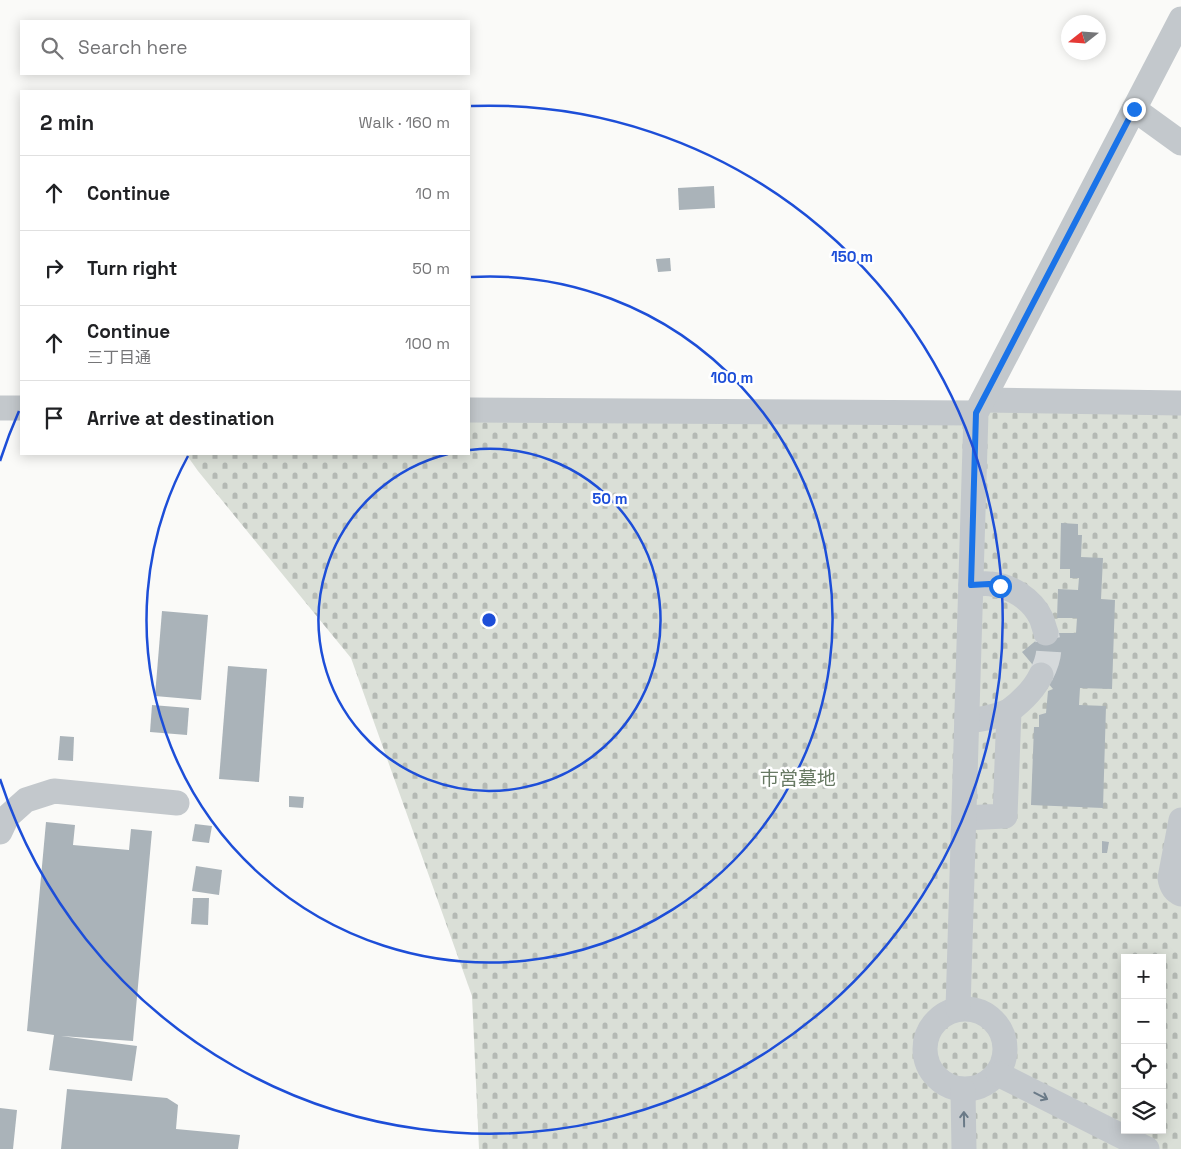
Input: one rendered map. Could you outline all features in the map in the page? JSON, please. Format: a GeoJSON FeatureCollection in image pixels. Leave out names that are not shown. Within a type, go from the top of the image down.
{"type":"FeatureCollection","features":[{"type":"Feature","properties":{"kind":"street"},"geometry":{"type":"LineString","coordinates":[[958,1009],[971,585],[980,406],[1181,19]]}},
{"type":"Feature","properties":{"kind":"street"},"geometry":{"type":"LineString","coordinates":[[1134,109],[1181,143]]}},
{"type":"Feature","properties":{"kind":"street"},"geometry":{"type":"LineString","coordinates":[[470,410],[1181,403]]}},
{"type":"Feature","properties":{"kind":"street"},"geometry":{"type":"LineString","coordinates":[[0,408],[20,408]]}},
{"type":"Feature","properties":{"kind":"street"},"geometry":{"type":"LineString","coordinates":[[971,585],[989,584],[1000,586],[1024,597],[1041,618],[1046,633]]}},
{"type":"Feature","properties":{"kind":"street"},"geometry":{"type":"LineString","coordinates":[[967,720],[982,720],[1009,711],[1030,692],[1037,684],[1041,675]]}},
{"type":"Feature","properties":{"kind":"street"},"geometry":{"type":"LineString","coordinates":[[964,818],[1005,816],[1009,711]]}},
{"type":"Feature","properties":{"kind":"street"},"geometry":{"type":"LineString","coordinates":[[0,832],[7,817],[26,800],[54,791],[177,803]]}},
{"type":"Feature","properties":{"kind":"street"},"geometry":{"type":"LineString","coordinates":[[1181,820],[1170,878],[1174,890],[1181,894]]}},
{"type":"Feature","properties":{"kind":"street"},"geometry":{"type":"LineString","coordinates":[[958,1009],[972,1009],[985,1014],[996,1022],[1003,1034],[1006,1048],[1004,1061],[998,1074],[988,1083],[976,1088],[963,1090],[939,1081],[931,1070],[926,1058],[925,1045],[928,1032],[935,1022],[946,1013],[958,1009]]}},
{"type":"Feature","properties":{"kind":"street"},"geometry":{"type":"LineString","coordinates":[[998,1074],[1147,1149]]}},
{"type":"Feature","properties":{"kind":"street"},"geometry":{"type":"LineString","coordinates":[[963,1090],[964,1149]]}},
{"type":"Feature","properties":{"kind":"green space","name":"市営墓地"},"geometry":{"type":"Polygon","coordinates":[[[1181,402],[1181,1149],[479,1149],[472,996],[351,658],[187,455],[470,455],[470,411],[1181,402]]]}},
{"type":"Feature","properties":{"kind":"building"},"geometry":{"type":"Polygon","coordinates":[[[714,186],[715,208],[679,210],[678,188],[714,186]]]}},
{"type":"Feature","properties":{"kind":"building"},"geometry":{"type":"Polygon","coordinates":[[[670,258],[671,271],[658,272],[656,259],[670,258]]]}},
{"type":"Feature","properties":{"kind":"building"},"geometry":{"type":"Polygon","coordinates":[[[1061,523],[1078,524],[1078,535],[1082,535],[1081,557],[1103,558],[1101,599],[1115,600],[1112,689],[1080,688],[1079,705],[1106,706],[1103,808],[1031,805],[1034,727],[1039,727],[1039,715],[1046,713],[1048,691],[1053,689],[1022,652],[1055,625],[1055,633],[1076,633],[1077,618],[1057,618],[1058,589],[1078,590],[1079,578],[1070,578],[1070,569],[1060,569],[1061,523]]]}},
{"type":"Feature","properties":{"kind":"building"},"geometry":{"type":"Polygon","coordinates":[[[162,611],[208,615],[201,700],[155,696],[162,611]]]}},
{"type":"Feature","properties":{"kind":"building"},"geometry":{"type":"Polygon","coordinates":[[[228,666],[267,669],[259,782],[219,779],[228,666]]]}},
{"type":"Feature","properties":{"kind":"building"},"geometry":{"type":"Polygon","coordinates":[[[152,705],[189,708],[187,735],[150,732],[152,705]]]}},
{"type":"Feature","properties":{"kind":"building"},"geometry":{"type":"Polygon","coordinates":[[[60,736],[74,737],[73,761],[58,760],[60,736]]]}},
{"type":"Feature","properties":{"kind":"building"},"geometry":{"type":"Polygon","coordinates":[[[289,796],[304,797],[303,808],[289,807],[289,796]]]}},
{"type":"Feature","properties":{"kind":"building"},"geometry":{"type":"Polygon","coordinates":[[[46,822],[75,825],[73,845],[129,850],[131,829],[152,831],[133,1041],[61,1036],[137,1046],[132,1081],[49,1070],[54,1035],[27,1031],[46,822]]]}},
{"type":"Feature","properties":{"kind":"building"},"geometry":{"type":"Polygon","coordinates":[[[195,824],[212,826],[209,843],[192,841],[195,824]]]}},
{"type":"Feature","properties":{"kind":"building"},"geometry":{"type":"Polygon","coordinates":[[[1102,841],[1109,842],[1107,853],[1102,853],[1102,841]]]}},
{"type":"Feature","properties":{"kind":"building"},"geometry":{"type":"Polygon","coordinates":[[[196,866],[222,870],[219,895],[192,891],[196,866]]]}},
{"type":"Feature","properties":{"kind":"building"},"geometry":{"type":"Polygon","coordinates":[[[193,898],[209,898],[208,925],[191,924],[193,898]]]}},
{"type":"Feature","properties":{"kind":"building"},"geometry":{"type":"Polygon","coordinates":[[[67,1089],[167,1098],[178,1105],[176,1129],[240,1135],[238,1149],[61,1149],[67,1089]]]}},
{"type":"Feature","properties":{"kind":"building"},"geometry":{"type":"Polygon","coordinates":[[[0,1108],[17,1110],[13,1149],[0,1149],[0,1108]]]}},
{"type":"Feature","properties":{"kind":"tunnel"},"geometry":{"type":"LineString","coordinates":[[1041,675],[1048,654],[1046,633]]}},
{"type":"Feature","properties":{"kind":"route"},"geometry":{"type":"LineString","coordinates":[[1000,586],[989,584],[971,585],[976,413],[1134,109]]}}]}
